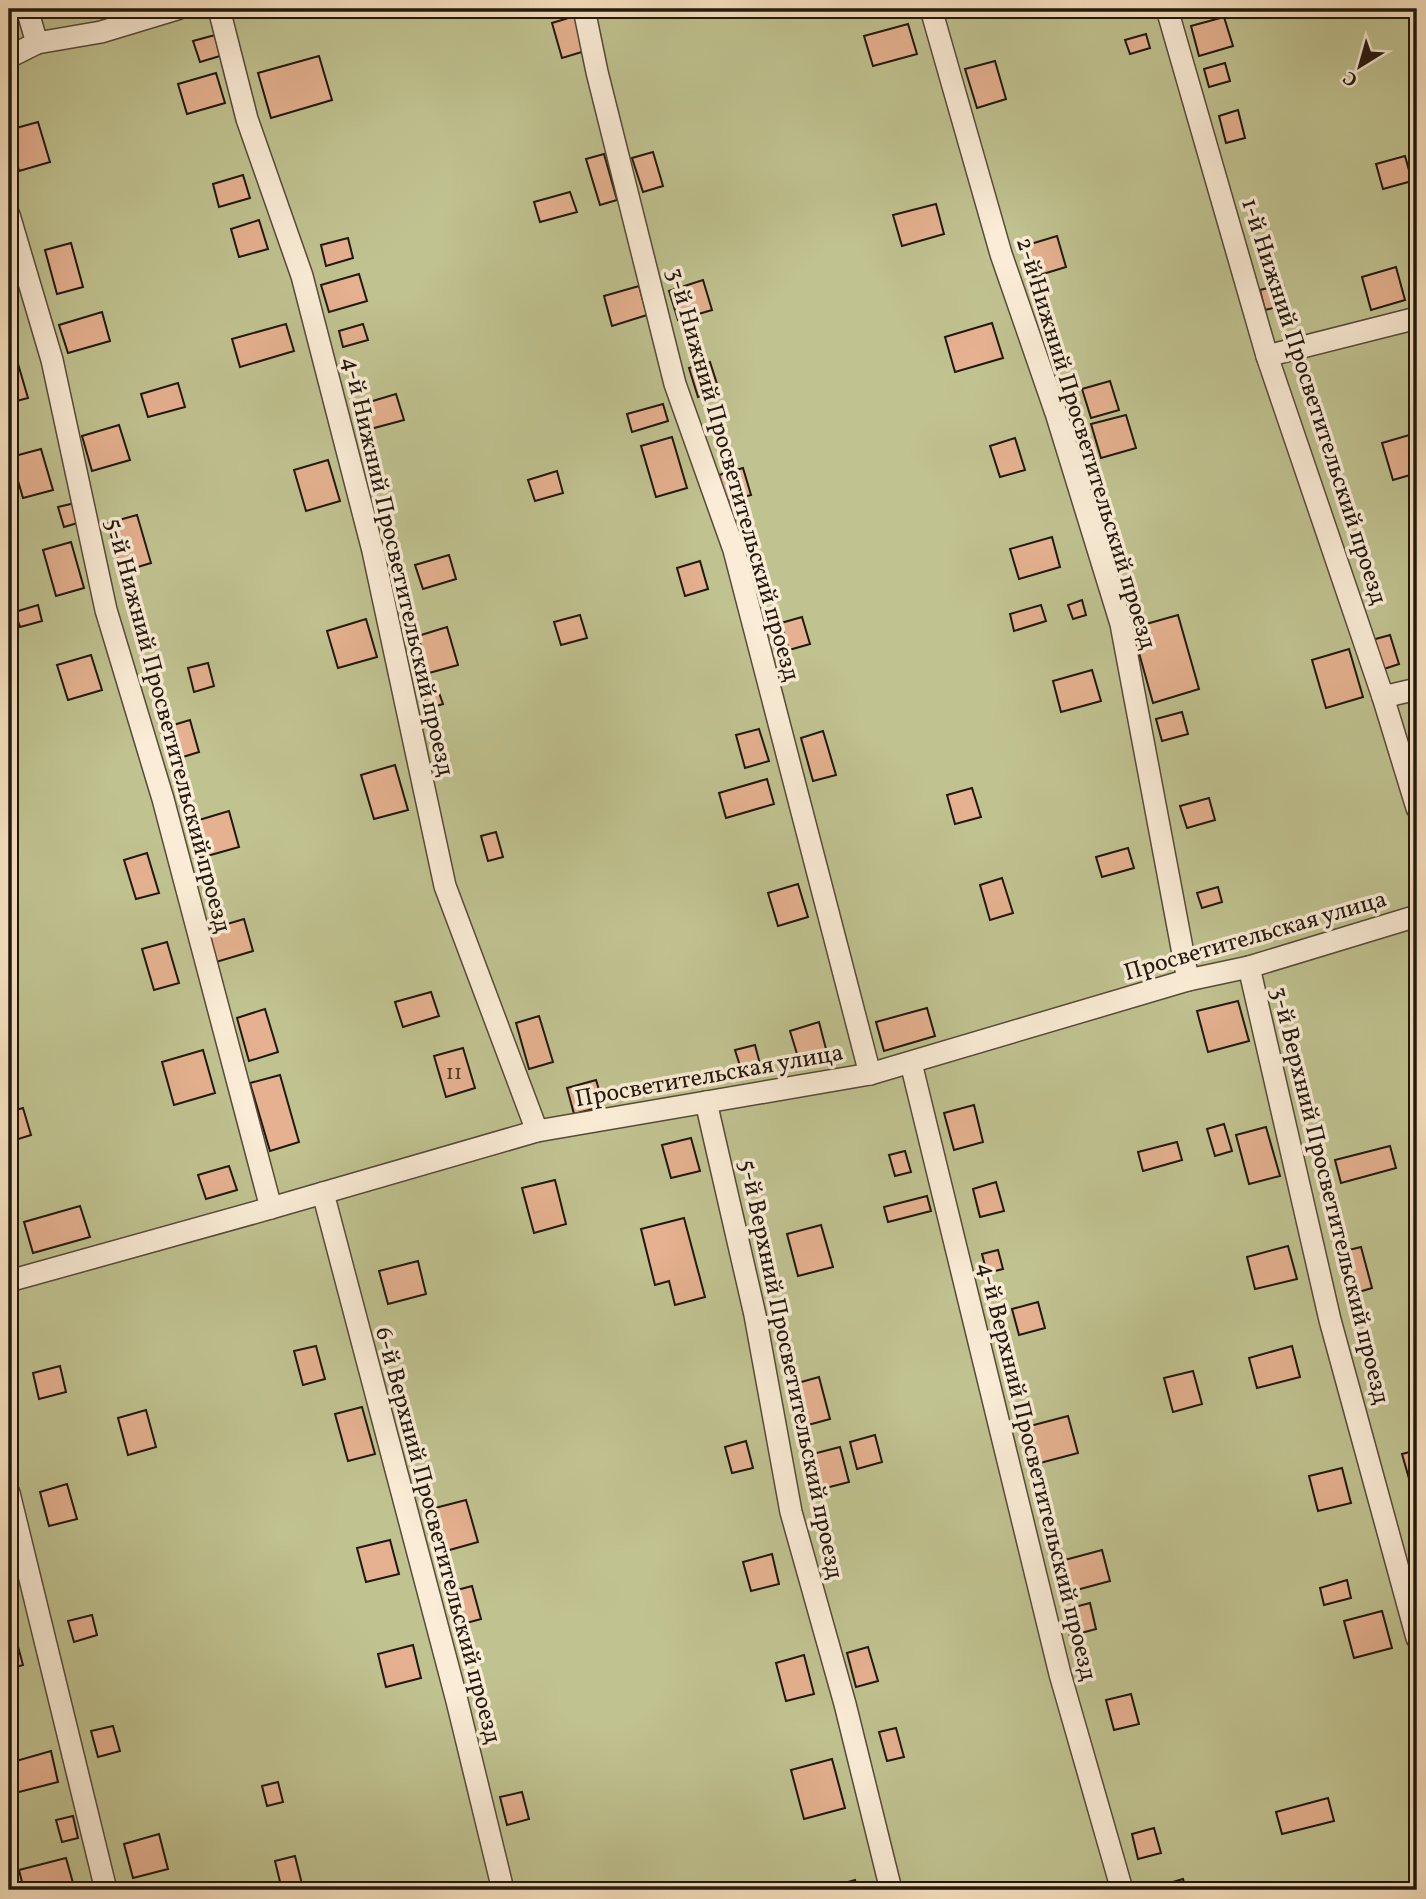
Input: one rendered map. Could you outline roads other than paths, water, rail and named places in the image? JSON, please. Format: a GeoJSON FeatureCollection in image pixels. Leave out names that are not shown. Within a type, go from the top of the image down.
{"type":"FeatureCollection","features":[{"type":"Feature","properties":{"kind":"lane"},"geometry":{"type":"LineString","coordinates":[[27,9],[37,43]]}},
{"type":"Feature","properties":{"kind":"lane"},"geometry":{"type":"LineString","coordinates":[[9,57],[37,43],[101,32],[177,9]]}},
{"type":"Feature","properties":{"kind":"lane","name":"4-й Нижний Просветительский проезд"},"geometry":{"type":"LineString","coordinates":[[219,9],[247,119],[302,276],[333,394],[373,551],[445,886],[537,1131]]}},
{"type":"Feature","properties":{"kind":"lane","name":"3-й Нижний Просветительский проезд"},"geometry":{"type":"LineString","coordinates":[[584,9],[600,85],[675,384],[734,550],[870,1074]]}},
{"type":"Feature","properties":{"kind":"lane","name":"2-й Нижний Просветительский проезд"},"geometry":{"type":"LineString","coordinates":[[931,9],[1001,254],[1056,414],[1121,624],[1188,980]]}},
{"type":"Feature","properties":{"kind":"lane","name":"1-й Нижний Просветительский проезд"},"geometry":{"type":"LineString","coordinates":[[1167,9],[1267,356],[1384,697],[1417,808]]}},
{"type":"Feature","properties":{"kind":"lane","name":"5-й Нижний Просветительский проезд"},"geometry":{"type":"LineString","coordinates":[[9,215],[52,360],[106,610],[163,799],[271,1208]]}},
{"type":"Feature","properties":{"kind":"lane"},"geometry":{"type":"LineString","coordinates":[[1267,356],[1417,318]]}},
{"type":"Feature","properties":{"kind":"lane"},"geometry":{"type":"LineString","coordinates":[[1384,697],[1417,689]]}},
{"type":"Feature","properties":{"kind":"lane","name":"Просветительская улица"},"geometry":{"type":"LineString","coordinates":[[9,1281],[537,1131],[870,1074],[1188,980],[1249,967],[1417,916]]}},
{"type":"Feature","properties":{"kind":"lane","name":"3-й Верхний Просветительский проезд"},"geometry":{"type":"LineString","coordinates":[[1249,967],[1330,1320],[1417,1638]]}},
{"type":"Feature","properties":{"kind":"lane","name":"4-й Верхний Просветительский проезд"},"geometry":{"type":"LineString","coordinates":[[911,1063],[1060,1674],[1122,1890]]}},
{"type":"Feature","properties":{"kind":"lane","name":"5-й Верхний Просветительский проезд"},"geometry":{"type":"LineString","coordinates":[[706,1102],[755,1315],[791,1512],[845,1704],[891,1890]]}},
{"type":"Feature","properties":{"kind":"lane","name":"6-й Верхний Просветительский проезд"},"geometry":{"type":"LineString","coordinates":[[323,1193],[457,1701],[503,1890]]}},
{"type":"Feature","properties":{"kind":"lane"},"geometry":{"type":"LineString","coordinates":[[9,1493],[106,1890]]}}]}
